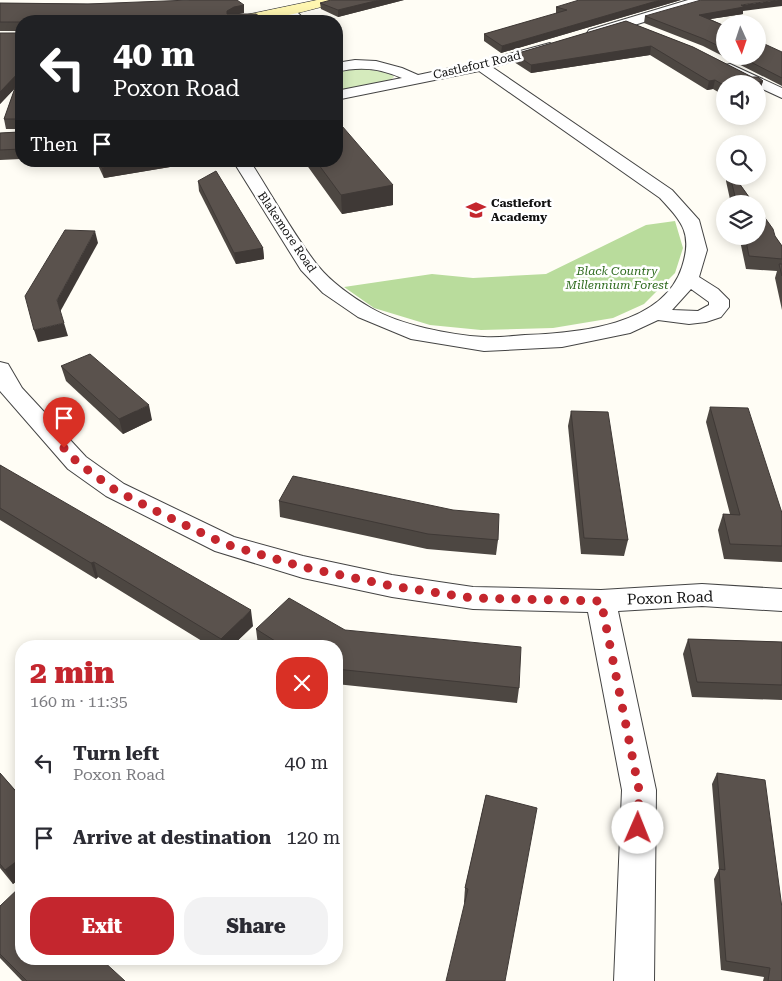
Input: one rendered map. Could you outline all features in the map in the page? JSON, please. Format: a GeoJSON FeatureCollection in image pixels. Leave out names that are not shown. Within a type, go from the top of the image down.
{"type":"FeatureCollection","features":[{"type":"Feature","properties":{"kind":"street"},"geometry":{"type":"LineString","coordinates":[[268,15],[332,0]]}},
{"type":"Feature","properties":{"kind":"street"},"geometry":{"type":"LineString","coordinates":[[583,36],[701,0]]}},
{"type":"Feature","properties":{"kind":"street"},"geometry":{"type":"LineString","coordinates":[[289,11],[293,15]]}},
{"type":"Feature","properties":{"kind":"street"},"geometry":{"type":"LineString","coordinates":[[626,23],[644,30]]}},
{"type":"Feature","properties":{"kind":"street","name":"Castlefort Road"},"geometry":{"type":"LineString","coordinates":[[343,95],[481,66],[565,42]]}},
{"type":"Feature","properties":{"kind":"street"},"geometry":{"type":"LineString","coordinates":[[714,60],[782,94]]}},
{"type":"Feature","properties":{"kind":"street"},"geometry":{"type":"LineString","coordinates":[[343,62],[396,71],[416,79]]}},
{"type":"Feature","properties":{"kind":"street","name":"Blakemore Road"},"geometry":{"type":"LineString","coordinates":[[245,167],[311,270],[330,289],[365,313],[419,334],[484,344],[562,340],[622,328],[656,313],[673,298],[688,279],[697,250],[690,220],[666,194],[481,66]]}},
{"type":"Feature","properties":{"kind":"street"},"geometry":{"type":"LineString","coordinates":[[656,313],[683,317],[704,316],[716,311],[719,307],[719,300],[711,292],[688,279]]}},
{"type":"Feature","properties":{"kind":"street","name":"Poxon Road"},"geometry":{"type":"LineString","coordinates":[[0,369],[12,391],[77,462],[115,490],[225,544],[303,567],[401,587],[472,598],[601,601],[702,595],[782,600]]}},
{"type":"Feature","properties":{"kind":"street"},"geometry":{"type":"LineString","coordinates":[[601,601],[639,790],[634,981]]}},
{"type":"Feature","properties":{"kind":"green space"},"geometry":{"type":"Polygon","coordinates":[[[357,68],[391,73],[394,77],[367,88],[343,89],[343,71],[357,68]]]}},
{"type":"Feature","properties":{"kind":"green space","name":"Black Country Millennium Forest"},"geometry":{"type":"Polygon","coordinates":[[[675,221],[683,248],[675,273],[644,304],[613,318],[553,328],[481,330],[430,325],[374,308],[344,287],[432,274],[473,278],[546,274],[646,225],[675,221]]]}},
{"type":"Feature","properties":{"kind":"building"},"geometry":{"type":"Polygon","coordinates":[[[237,0],[244,5],[234,7],[227,11],[227,14],[257,15],[15,15],[15,22],[0,22],[0,3],[88,4],[237,0]]]}},
{"type":"Feature","properties":{"kind":"building"},"geometry":{"type":"Polygon","coordinates":[[[331,0],[379,0],[338,10],[320,3],[331,0]]]}},
{"type":"Feature","properties":{"kind":"building"},"geometry":{"type":"Polygon","coordinates":[[[579,0],[660,0],[502,46],[484,34],[567,10],[556,7],[579,0]]]}},
{"type":"Feature","properties":{"kind":"building"},"geometry":{"type":"Polygon","coordinates":[[[701,0],[778,0],[741,5],[744,7],[699,15],[716,22],[716,45],[645,16],[701,0]]]}},
{"type":"Feature","properties":{"kind":"building"},"geometry":{"type":"Polygon","coordinates":[[[626,21],[693,47],[716,59],[716,65],[728,65],[748,75],[716,75],[716,81],[709,81],[651,46],[531,65],[515,54],[626,21]]]}},
{"type":"Feature","properties":{"kind":"building"},"geometry":{"type":"Polygon","coordinates":[[[0,33],[15,33],[15,76],[0,92],[0,33]]]}},
{"type":"Feature","properties":{"kind":"building"},"geometry":{"type":"Polygon","coordinates":[[[766,45],[782,52],[782,78],[757,65],[766,65],[766,45]]]}},
{"type":"Feature","properties":{"kind":"building"},"geometry":{"type":"Polygon","coordinates":[[[15,88],[15,119],[4,119],[15,88]]]}},
{"type":"Feature","properties":{"kind":"building"},"geometry":{"type":"Polygon","coordinates":[[[343,127],[393,185],[341,195],[320,167],[343,167],[343,127]]]}},
{"type":"Feature","properties":{"kind":"building"},"geometry":{"type":"Polygon","coordinates":[[[15,132],[15,149],[0,150],[0,133],[15,132]]]}},
{"type":"Feature","properties":{"kind":"building"},"geometry":{"type":"Polygon","coordinates":[[[216,171],[263,248],[234,253],[198,181],[216,171]]]}},
{"type":"Feature","properties":{"kind":"building"},"geometry":{"type":"Polygon","coordinates":[[[732,185],[740,185],[748,195],[735,195],[732,185]]]}},
{"type":"Feature","properties":{"kind":"building"},"geometry":{"type":"Polygon","coordinates":[[[766,219],[782,246],[782,259],[749,256],[747,245],[766,245],[766,219]]]}},
{"type":"Feature","properties":{"kind":"building"},"geometry":{"type":"Polygon","coordinates":[[[65,230],[95,231],[57,300],[64,323],[34,330],[25,296],[65,230]]]}},
{"type":"Feature","properties":{"kind":"building"},"geometry":{"type":"Polygon","coordinates":[[[779,264],[782,264],[782,276],[779,264]]]}},
{"type":"Feature","properties":{"kind":"building"},"geometry":{"type":"Polygon","coordinates":[[[90,354],[149,405],[119,419],[61,366],[90,354]]]}},
{"type":"Feature","properties":{"kind":"building"},"geometry":{"type":"Polygon","coordinates":[[[710,407],[748,408],[782,513],[782,546],[730,544],[723,514],[740,515],[710,407]]]}},
{"type":"Feature","properties":{"kind":"building"},"geometry":{"type":"Polygon","coordinates":[[[571,411],[608,412],[628,540],[584,538],[571,411]]]}},
{"type":"Feature","properties":{"kind":"building"},"geometry":{"type":"Polygon","coordinates":[[[0,465],[251,610],[221,639],[0,508],[0,465]]]}},
{"type":"Feature","properties":{"kind":"building"},"geometry":{"type":"Polygon","coordinates":[[[293,476],[453,510],[499,514],[498,540],[428,534],[279,501],[293,476]]]}},
{"type":"Feature","properties":{"kind":"building"},"geometry":{"type":"Polygon","coordinates":[[[289,598],[345,630],[521,647],[519,688],[343,670],[343,640],[273,640],[256,629],[289,598]]]}},
{"type":"Feature","properties":{"kind":"building"},"geometry":{"type":"Polygon","coordinates":[[[688,639],[782,642],[782,685],[697,682],[688,639]]]}},
{"type":"Feature","properties":{"kind":"building"},"geometry":{"type":"Polygon","coordinates":[[[0,773],[15,790],[15,862],[5,870],[0,864],[0,773]]]}},
{"type":"Feature","properties":{"kind":"building"},"geometry":{"type":"Polygon","coordinates":[[[717,773],[765,780],[782,908],[782,981],[768,981],[770,968],[726,961],[719,869],[725,870],[717,773]]]}},
{"type":"Feature","properties":{"kind":"building"},"geometry":{"type":"Polygon","coordinates":[[[486,795],[537,808],[505,981],[446,981],[468,889],[465,888],[486,795]]]}},
{"type":"Feature","properties":{"kind":"building"},"geometry":{"type":"Polygon","coordinates":[[[15,892],[15,965],[108,965],[125,981],[27,981],[0,954],[0,906],[15,892]]]}},
{"type":"Feature","properties":{"kind":"place","name":"Castlefort Academy"},"geometry":{"type":"Point","coordinates":[476,210]}},
{"type":"Feature","properties":{"kind":"route"},"geometry":{"type":"LineString","coordinates":[[64,448],[77,462],[115,490],[162,514],[225,544],[303,567],[392,586],[472,598],[601,601],[639,790],[638,828]]}}]}
